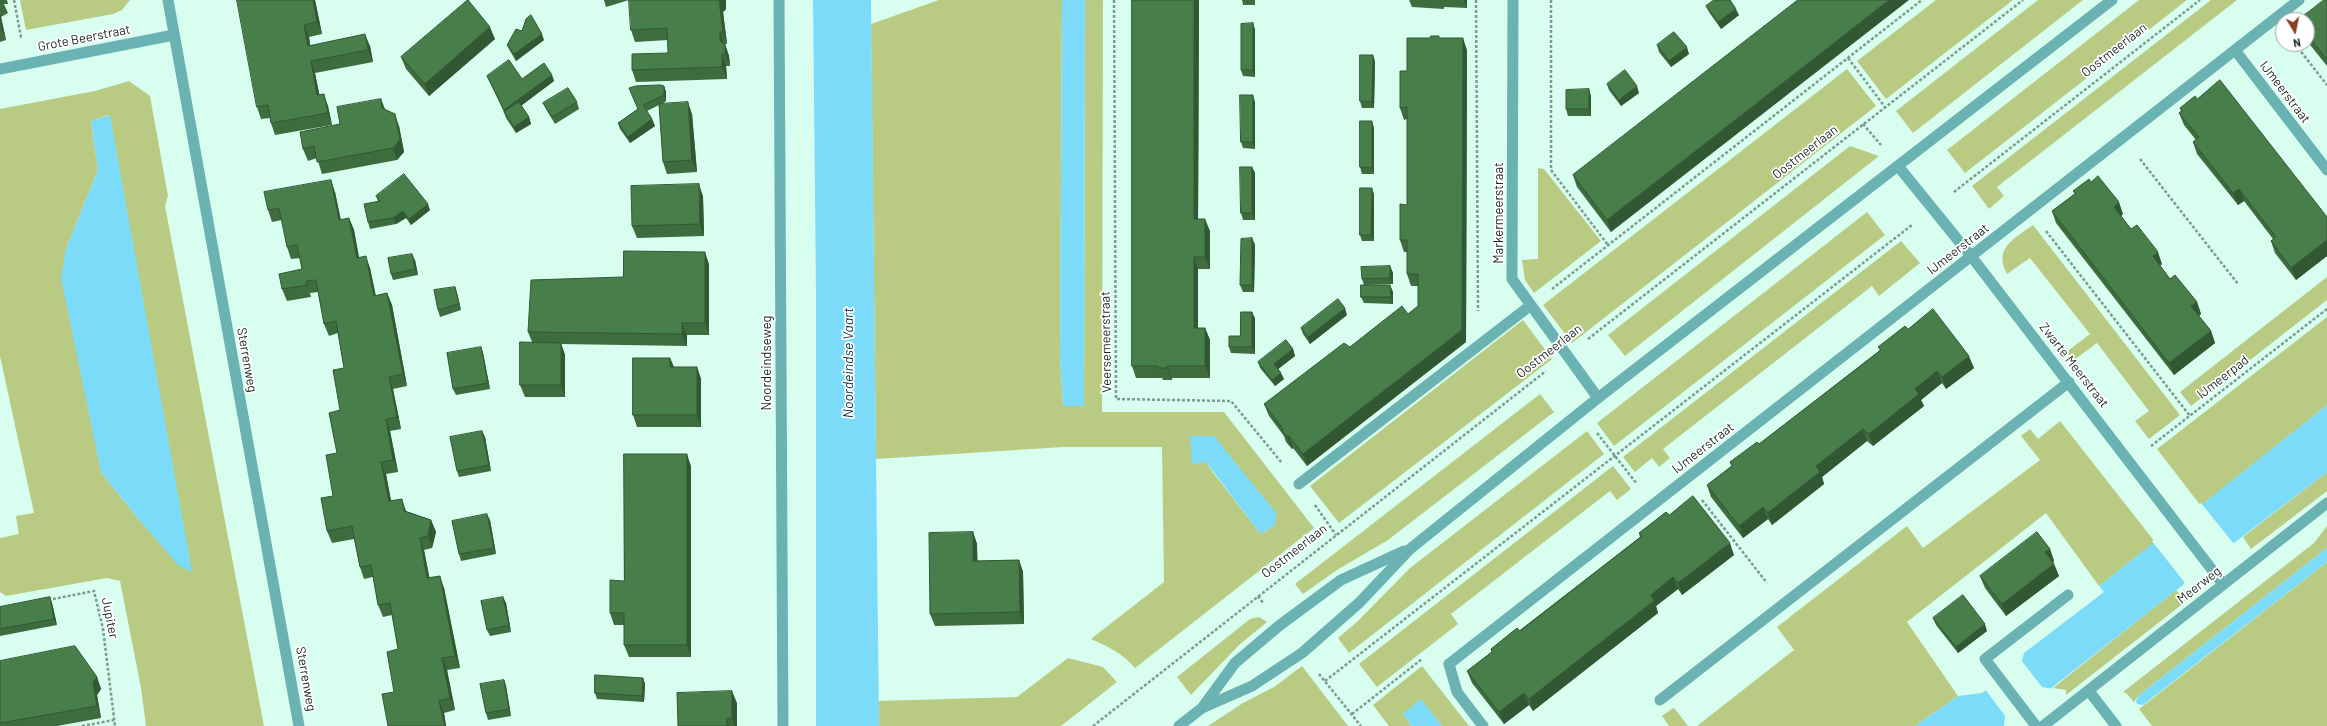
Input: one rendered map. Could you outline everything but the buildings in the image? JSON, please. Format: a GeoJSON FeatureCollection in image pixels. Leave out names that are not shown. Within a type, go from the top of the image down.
{"type":"FeatureCollection","features":[{"type":"Feature","properties":{"kind":"street","name":"Sterrenweg"},"geometry":{"type":"LineString","coordinates":[[168,0],[299,726]]}},
{"type":"Feature","properties":{"kind":"street","name":"Noordeindseweg"},"geometry":{"type":"LineString","coordinates":[[779,0],[783,726]]}},
{"type":"Feature","properties":{"kind":"street","name":"Markermeerstraat"},"geometry":{"type":"LineString","coordinates":[[1513,0],[1512,279],[1598,398]]}},
{"type":"Feature","properties":{"kind":"street"},"geometry":{"type":"LineString","coordinates":[[1179,726],[1202,708],[1252,686],[1302,653],[1359,603],[1410,548],[1580,412],[2112,0]]}},
{"type":"Feature","properties":{"kind":"street","name":"IJmeerstraat"},"geometry":{"type":"LineString","coordinates":[[1449,664],[2298,0]]}},
{"type":"Feature","properties":{"kind":"street","name":"Grote Beerstraat"},"geometry":{"type":"LineString","coordinates":[[0,69],[174,34]]}},
{"type":"Feature","properties":{"kind":"street","name":"IJmeerstraat"},"geometry":{"type":"LineString","coordinates":[[2235,50],[2327,170]]}},
{"type":"Feature","properties":{"kind":"street","name":"Zwarte Meerstraat"},"geometry":{"type":"LineString","coordinates":[[1898,166],[1971,256],[2069,382],[2223,584]]}},
{"type":"Feature","properties":{"kind":"street"},"geometry":{"type":"LineString","coordinates":[[1299,484],[1531,305]]}},
{"type":"Feature","properties":{"kind":"street"},"geometry":{"type":"LineString","coordinates":[[1660,700],[2069,382]]}},
{"type":"Feature","properties":{"kind":"street","name":"Meerweg"},"geometry":{"type":"LineString","coordinates":[[2043,726],[2327,503]]}},
{"type":"Feature","properties":{"kind":"street"},"geometry":{"type":"LineString","coordinates":[[1202,708],[1235,663],[1280,625],[1341,580],[1410,548]]}},
{"type":"Feature","properties":{"kind":"street"},"geometry":{"type":"LineString","coordinates":[[2036,726],[1985,659],[2068,595]]}},
{"type":"Feature","properties":{"kind":"street"},"geometry":{"type":"LineString","coordinates":[[1449,664],[1457,692],[1483,726]]}},
{"type":"Feature","properties":{"kind":"street"},"geometry":{"type":"LineString","coordinates":[[2089,691],[2116,726]]}},
{"type":"Feature","properties":{"kind":"path"},"geometry":{"type":"LineString","coordinates":[[14,0],[21,37],[29,36]]}},
{"type":"Feature","properties":{"kind":"path","name":"Veersemeerstraat"},"geometry":{"type":"LineString","coordinates":[[1114,0],[1116,399],[1231,401],[1299,484],[1336,535]]}},
{"type":"Feature","properties":{"kind":"path"},"geometry":{"type":"LineString","coordinates":[[1476,0],[1478,310],[1481,331],[1487,339]]}},
{"type":"Feature","properties":{"kind":"path"},"geometry":{"type":"LineString","coordinates":[[1551,0],[1551,170],[1608,245]]}},
{"type":"Feature","properties":{"kind":"path"},"geometry":{"type":"LineString","coordinates":[[1531,305],[1922,0]]}},
{"type":"Feature","properties":{"kind":"path","name":"Oostmeerlaan"},"geometry":{"type":"LineString","coordinates":[[1093,726],[2023,0]]}},
{"type":"Feature","properties":{"kind":"path","name":"Oostmeerlaan"},"geometry":{"type":"LineString","coordinates":[[1325,681],[2200,0]]}},
{"type":"Feature","properties":{"kind":"path"},"geometry":{"type":"LineString","coordinates":[[2301,52],[2327,85]]}},
{"type":"Feature","properties":{"kind":"path"},"geometry":{"type":"LineString","coordinates":[[1848,58],[1886,107]]}},
{"type":"Feature","properties":{"kind":"path"},"geometry":{"type":"LineString","coordinates":[[2124,137],[2238,284]]}},
{"type":"Feature","properties":{"kind":"path"},"geometry":{"type":"LineString","coordinates":[[2030,210],[2190,416]]}},
{"type":"Feature","properties":{"kind":"path","name":"IJmeerpad"},"geometry":{"type":"LineString","coordinates":[[2131,462],[2327,309]]}},
{"type":"Feature","properties":{"kind":"path"},"geometry":{"type":"LineString","coordinates":[[1580,412],[1653,505]]}},
{"type":"Feature","properties":{"kind":"path"},"geometry":{"type":"LineString","coordinates":[[1686,479],[1783,604]]}},
{"type":"Feature","properties":{"kind":"path","name":"Jupiter"},"geometry":{"type":"LineString","coordinates":[[47,600],[94,591],[103,629],[115,726]]}},
{"type":"Feature","properties":{"kind":"path"},"geometry":{"type":"LineString","coordinates":[[1352,714],[1437,648],[1449,664]]}},
{"type":"Feature","properties":{"kind":"path"},"geometry":{"type":"LineString","coordinates":[[82,726],[114,720]]}},
{"type":"Feature","properties":{"kind":"green space"},"geometry":{"type":"Polygon","coordinates":[[[20,0],[130,0],[122,10],[113,14],[26,30],[20,0]]]}},
{"type":"Feature","properties":{"kind":"green space"},"geometry":{"type":"Polygon","coordinates":[[[939,0],[1062,0],[1060,358],[1063,406],[1084,406],[1085,0],[1103,0],[1102,412],[1224,412],[1314,528],[1135,668],[1115,651],[1091,639],[1164,582],[1162,447],[1063,447],[876,459],[871,24],[939,0]],[[1205,462],[1259,532],[1267,532],[1205,462]]]}},
{"type":"Feature","properties":{"kind":"green space"},"geometry":{"type":"Polygon","coordinates":[[[1936,0],[2013,0],[1886,99],[1857,61],[1936,0]]]}},
{"type":"Feature","properties":{"kind":"green space"},"geometry":{"type":"Polygon","coordinates":[[[2038,0],[2083,0],[1913,133],[1896,111],[2038,0]]]}},
{"type":"Feature","properties":{"kind":"green space"},"geometry":{"type":"Polygon","coordinates":[[[2139,0],[2187,0],[1965,173],[1947,150],[2139,0]]]}},
{"type":"Feature","properties":{"kind":"green space"},"geometry":{"type":"Polygon","coordinates":[[[2211,0],[2237,0],[1997,187],[2004,196],[1989,209],[1972,186],[2211,0]]]}},
{"type":"Feature","properties":{"kind":"green space"},"geometry":{"type":"Polygon","coordinates":[[[1847,69],[1876,106],[1572,343],[1543,305],[1847,69]]]}},
{"type":"Feature","properties":{"kind":"green space"},"geometry":{"type":"Polygon","coordinates":[[[129,81],[150,96],[168,196],[165,206],[264,726],[146,726],[141,688],[120,581],[107,578],[6,596],[0,592],[0,538],[19,534],[16,516],[34,513],[0,356],[0,109],[95,91],[129,81]],[[109,115],[91,121],[98,170],[66,249],[101,472],[140,521],[109,115]]]}},
{"type":"Feature","properties":{"kind":"green space"},"geometry":{"type":"Polygon","coordinates":[[[1850,146],[1879,156],[1625,356],[1608,335],[1850,146]]]}},
{"type":"Feature","properties":{"kind":"green space"},"geometry":{"type":"Polygon","coordinates":[[[1538,168],[1544,169],[1601,241],[1534,293],[1525,280],[1522,260],[1538,259],[1538,168]]]}},
{"type":"Feature","properties":{"kind":"green space"},"geometry":{"type":"Polygon","coordinates":[[[1867,212],[1885,235],[1614,446],[1597,423],[1867,212]]]}},
{"type":"Feature","properties":{"kind":"green space"},"geometry":{"type":"Polygon","coordinates":[[[2033,225],[2180,415],[2149,439],[2135,421],[2149,411],[2097,343],[2074,360],[2068,354],[2069,350],[2090,334],[2030,258],[2007,274],[2003,265],[2002,257],[2004,251],[2013,240],[2033,225]]]}},
{"type":"Feature","properties":{"kind":"green space"},"geometry":{"type":"Polygon","coordinates":[[[1901,241],[1920,263],[1879,296],[1872,286],[1663,449],[1670,458],[1659,467],[1652,458],[1635,472],[1623,457],[1901,241]]]}},
{"type":"Feature","properties":{"kind":"green space"},"geometry":{"type":"Polygon","coordinates":[[[2327,277],[2327,300],[2191,406],[2180,392],[2327,277]]]}},
{"type":"Feature","properties":{"kind":"green space"},"geometry":{"type":"Polygon","coordinates":[[[2327,317],[2327,405],[2201,506],[2157,449],[2327,317]]]}},
{"type":"Feature","properties":{"kind":"green space"},"geometry":{"type":"Polygon","coordinates":[[[1523,320],[1552,359],[1339,523],[1310,486],[1523,320]]]}},
{"type":"Feature","properties":{"kind":"green space"},"geometry":{"type":"Polygon","coordinates":[[[1540,394],[1554,412],[1388,540],[1337,570],[1303,594],[1295,584],[1540,394]]]}},
{"type":"Feature","properties":{"kind":"green space"},"geometry":{"type":"Polygon","coordinates":[[[2060,421],[2155,542],[2099,586],[2046,513],[1907,622],[1958,696],[1915,726],[1697,726],[1794,650],[1777,627],[1907,526],[1923,548],[2040,460],[2021,436],[2030,429],[2038,439],[2060,421]]]}},
{"type":"Feature","properties":{"kind":"green space"},"geometry":{"type":"Polygon","coordinates":[[[1587,431],[1604,454],[1349,653],[1338,638],[1357,622],[1410,568],[1587,431]]]}},
{"type":"Feature","properties":{"kind":"green space"},"geometry":{"type":"Polygon","coordinates":[[[1613,466],[1631,489],[1617,500],[1610,491],[1451,614],[1458,624],[1377,687],[1359,664],[1613,466]]]}},
{"type":"Feature","properties":{"kind":"green space"},"geometry":{"type":"Polygon","coordinates":[[[2327,472],[2327,491],[2251,549],[2243,537],[2327,472]]]}},
{"type":"Feature","properties":{"kind":"green space"},"geometry":{"type":"Polygon","coordinates":[[[2327,526],[2327,548],[2138,696],[2134,702],[2126,693],[2123,692],[2314,543],[2327,526]]]}},
{"type":"Feature","properties":{"kind":"green space"},"geometry":{"type":"Polygon","coordinates":[[[2327,562],[2327,726],[2152,726],[2139,709],[2327,562]]]}},
{"type":"Feature","properties":{"kind":"green space"},"geometry":{"type":"Polygon","coordinates":[[[2176,590],[2185,600],[2180,606],[2066,695],[2066,690],[2053,688],[2176,590]]]}},
{"type":"Feature","properties":{"kind":"green space"},"geometry":{"type":"Polygon","coordinates":[[[1259,617],[1267,622],[1239,645],[1191,695],[1177,677],[1250,619],[1259,617]]]}},
{"type":"Feature","properties":{"kind":"green space"},"geometry":{"type":"Polygon","coordinates":[[[1068,658],[1103,667],[1117,682],[1061,726],[879,726],[878,701],[1017,697],[1068,658]]]}},
{"type":"Feature","properties":{"kind":"green space"},"geometry":{"type":"Polygon","coordinates":[[[1302,666],[1348,726],[1208,726],[1243,703],[1274,687],[1302,666]]]}},
{"type":"Feature","properties":{"kind":"green space"},"geometry":{"type":"Polygon","coordinates":[[[1422,666],[1469,726],[1442,726],[1421,700],[1403,714],[1412,726],[1389,726],[1373,705],[1422,666]]]}},
{"type":"Feature","properties":{"kind":"green space"},"geometry":{"type":"Polygon","coordinates":[[[1673,708],[1688,726],[1669,726],[1662,716],[1673,708]]]}},
{"type":"Feature","properties":{"kind":"water","name":"Noordeindse Vaart"},"geometry":{"type":"Polygon","coordinates":[[[813,0],[871,0],[879,726],[816,726],[816,294],[813,0]]]}},
{"type":"Feature","properties":{"kind":"water"},"geometry":{"type":"Polygon","coordinates":[[[1062,0],[1085,0],[1084,406],[1063,406],[1060,358],[1062,0]]]}},
{"type":"Feature","properties":{"kind":"water"},"geometry":{"type":"Polygon","coordinates":[[[110,115],[192,572],[179,566],[140,521],[101,472],[61,278],[66,249],[98,170],[91,121],[110,115]]]}},
{"type":"Feature","properties":{"kind":"water"},"geometry":{"type":"Polygon","coordinates":[[[2327,405],[2327,472],[2187,579],[2183,585],[2045,693],[2008,726],[1915,726],[1958,696],[1982,693],[2021,664],[2024,653],[2104,592],[2099,586],[2327,405]]]}},
{"type":"Feature","properties":{"kind":"water"},"geometry":{"type":"Polygon","coordinates":[[[1190,436],[1214,436],[1276,513],[1275,525],[1263,533],[1259,532],[1206,462],[1192,464],[1190,436]]]}},
{"type":"Feature","properties":{"kind":"water"},"geometry":{"type":"Polygon","coordinates":[[[2327,548],[2327,562],[2143,705],[2137,704],[2136,701],[2138,696],[2327,548]]]}},
{"type":"Feature","properties":{"kind":"water"},"geometry":{"type":"Polygon","coordinates":[[[1421,699],[1442,726],[1412,726],[1403,714],[1421,699]]]}},
{"type":"Feature","properties":{"kind":"pier"},"geometry":{"type":"Polygon","coordinates":[[[2201,503],[2234,544],[2185,583],[2152,541],[2201,503]]]}},
{"type":"Feature","properties":{"kind":"pier"},"geometry":{"type":"Polygon","coordinates":[[[2021,660],[2042,687],[2053,689],[2009,726],[2004,726],[2005,716],[1985,689],[2021,660]]]}}]}
